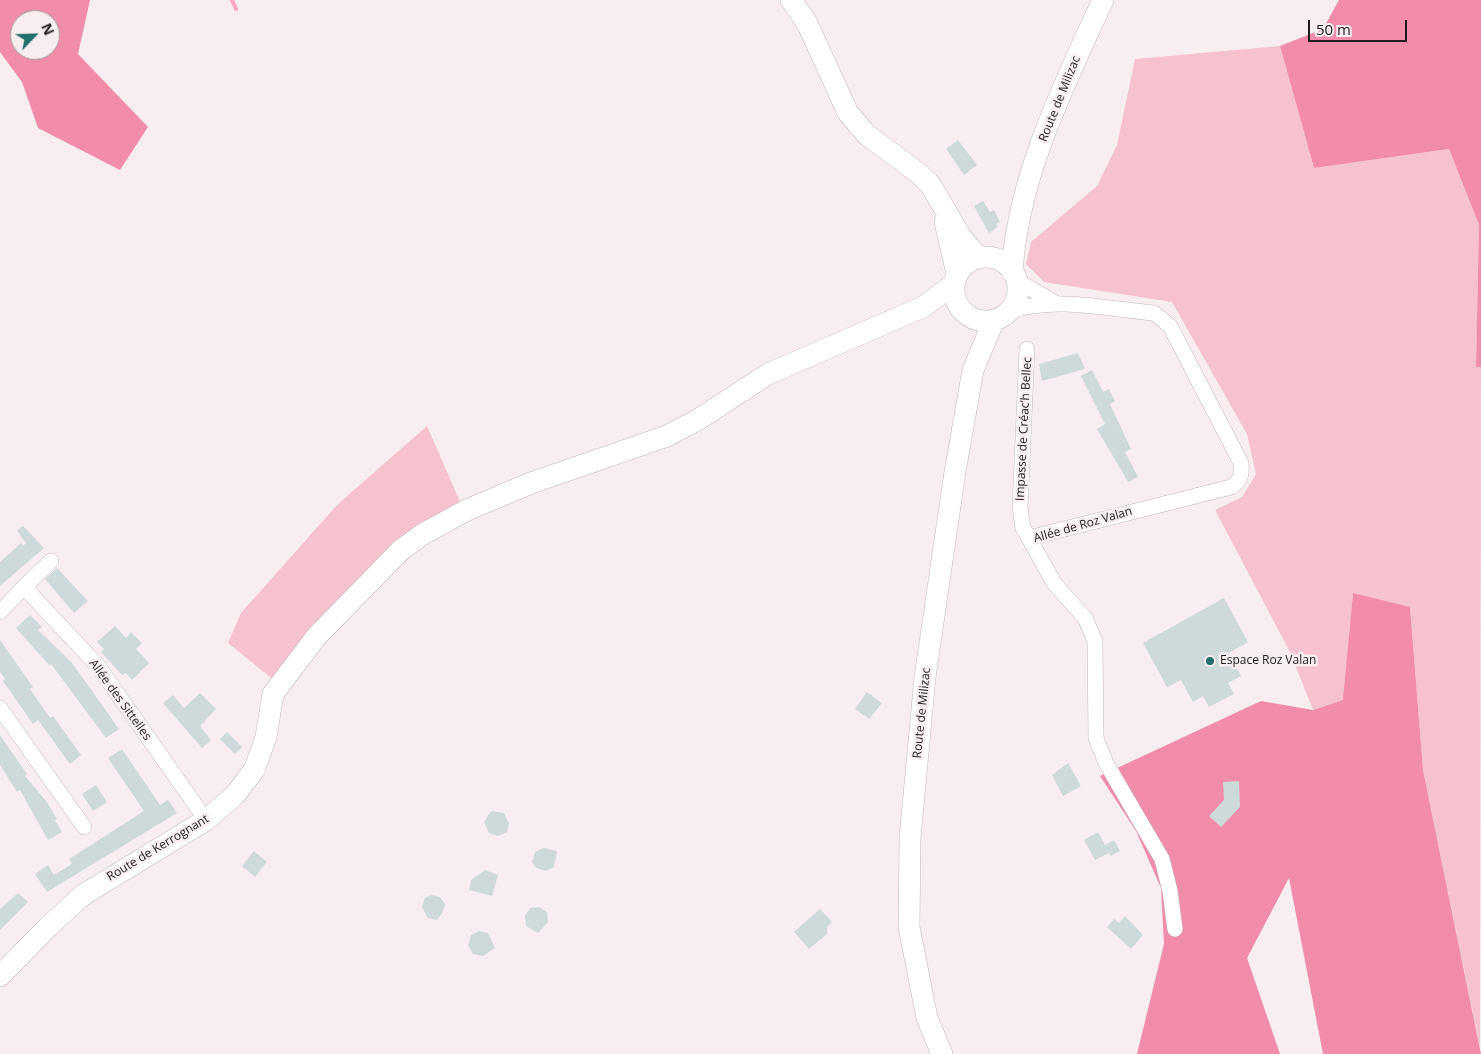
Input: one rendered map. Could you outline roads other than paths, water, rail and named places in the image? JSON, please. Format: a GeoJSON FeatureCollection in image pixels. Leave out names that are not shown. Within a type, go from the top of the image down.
{"type":"FeatureCollection","features":[{"type":"Feature","properties":{"kind":"street"},"geometry":{"type":"LineString","coordinates":[[791,0],[807,23],[848,113],[867,135],[930,184],[961,236],[982,257]]}},
{"type":"Feature","properties":{"kind":"street","name":"Route de Milizac"},"geometry":{"type":"LineString","coordinates":[[1014,276],[1014,248],[1023,201],[1050,121],[1104,0]]}},
{"type":"Feature","properties":{"kind":"street","name":"Route de Milizac"},"geometry":{"type":"LineString","coordinates":[[982,257],[1002,239],[1023,201]]}},
{"type":"Feature","properties":{"kind":"street"},"geometry":{"type":"LineString","coordinates":[[940,202],[956,279],[954,295],[966,314]]}},
{"type":"Feature","properties":{"kind":"street"},"geometry":{"type":"LineString","coordinates":[[982,257],[999,259],[1014,276],[1017,296],[1002,315],[978,321],[966,314],[923,307],[956,279],[966,264],[982,257]]}},
{"type":"Feature","properties":{"kind":"street","name":"Allée de Roz Valan"},"geometry":{"type":"LineString","coordinates":[[1014,276],[1057,304]]}},
{"type":"Feature","properties":{"kind":"street","name":"Allée de Roz Valan"},"geometry":{"type":"LineString","coordinates":[[1002,315],[1028,305],[1057,304],[1154,313],[1164,319],[1170,326],[1241,463],[1242,473],[1238,483],[1232,487],[1028,538],[1054,583],[1086,618],[1095,641],[1096,738],[1106,763],[1162,859],[1170,891],[1175,929]]}},
{"type":"Feature","properties":{"kind":"street","name":"Route de Kerrognant"},"geometry":{"type":"LineString","coordinates":[[0,976],[48,927],[83,895],[206,820],[235,795],[254,770],[266,737],[273,694],[317,636],[401,550],[423,534],[467,510],[531,483],[667,436],[699,419],[768,374],[923,307]]}},
{"type":"Feature","properties":{"kind":"street","name":"Route de Milizac"},"geometry":{"type":"LineString","coordinates":[[942,1054],[927,1018],[909,927],[910,838],[926,677],[938,581],[973,370],[966,314]]}},
{"type":"Feature","properties":{"kind":"street","name":"Route de Milizac"},"geometry":{"type":"LineString","coordinates":[[973,370],[1002,315]]}},
{"type":"Feature","properties":{"kind":"street","name":"Impasse de Créac’h Bellec"},"geometry":{"type":"LineString","coordinates":[[1027,349],[1020,507],[1028,538]]}},
{"type":"Feature","properties":{"kind":"street"},"geometry":{"type":"LineString","coordinates":[[0,612],[51,561]]}},
{"type":"Feature","properties":{"kind":"street","name":"Allée des Sittelles"},"geometry":{"type":"LineString","coordinates":[[24,587],[98,666],[206,820]]}},
{"type":"Feature","properties":{"kind":"street"},"geometry":{"type":"LineString","coordinates":[[0,708],[84,827]]}},
{"type":"Feature","properties":{"kind":"waterway"},"geometry":{"type":"LineString","coordinates":[[232,0],[236,9]]}},
{"type":"Feature","properties":{"kind":"place","name":"Espace Roz Valan"},"geometry":{"type":"Point","coordinates":[1210,661]}}]}
